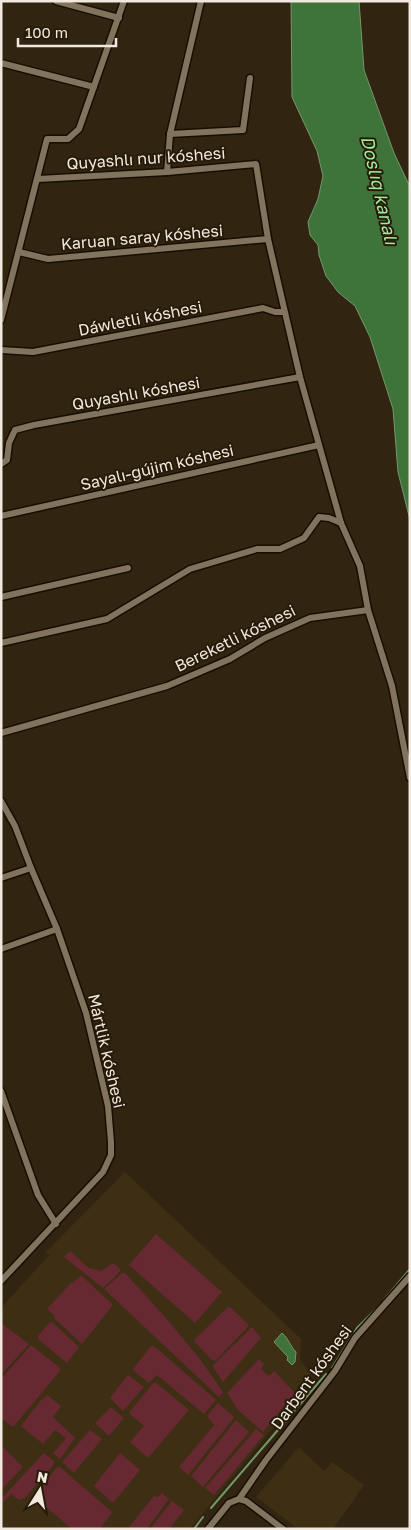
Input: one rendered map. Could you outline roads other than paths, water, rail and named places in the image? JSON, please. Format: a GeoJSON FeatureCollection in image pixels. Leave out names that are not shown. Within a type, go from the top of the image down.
{"type":"FeatureCollection","features":[{"type":"Feature","properties":{"kind":"street"},"geometry":{"type":"LineString","coordinates":[[56,1],[119,18]]}},
{"type":"Feature","properties":{"kind":"street"},"geometry":{"type":"LineString","coordinates":[[1,320],[47,140],[68,139],[78,129],[124,1]]}},
{"type":"Feature","properties":{"kind":"street"},"geometry":{"type":"LineString","coordinates":[[167,172],[170,134],[201,1]]}},
{"type":"Feature","properties":{"kind":"street"},"geometry":{"type":"LineString","coordinates":[[1,63],[94,87]]}},
{"type":"Feature","properties":{"kind":"street"},"geometry":{"type":"LineString","coordinates":[[170,134],[243,130],[250,78]]}},
{"type":"Feature","properties":{"kind":"street","name":"Quyashlı nur kóshesi"},"geometry":{"type":"LineString","coordinates":[[38,180],[256,164],[268,239]]}},
{"type":"Feature","properties":{"kind":"street"},"geometry":{"type":"LineString","coordinates":[[268,239],[284,312],[319,445],[341,523],[360,566],[368,610],[392,686],[410,778]]}},
{"type":"Feature","properties":{"kind":"street","name":"Karuan saray kóshesi"},"geometry":{"type":"LineString","coordinates":[[19,252],[48,259],[268,239]]}},
{"type":"Feature","properties":{"kind":"street","name":"Dáwletli kóshesi"},"geometry":{"type":"LineString","coordinates":[[1,350],[33,352],[263,308],[275,312],[284,312]]}},
{"type":"Feature","properties":{"kind":"street","name":"Quyashlı kóshesi"},"geometry":{"type":"LineString","coordinates":[[1,464],[7,460],[9,443],[15,430],[300,376]]}},
{"type":"Feature","properties":{"kind":"street","name":"Sayalı-gújim kóshesi"},"geometry":{"type":"LineString","coordinates":[[1,516],[319,445]]}},
{"type":"Feature","properties":{"kind":"street"},"geometry":{"type":"LineString","coordinates":[[1,643],[107,619],[190,569],[257,550],[280,549],[304,538],[319,517],[329,518],[341,523]]}},
{"type":"Feature","properties":{"kind":"street"},"geometry":{"type":"LineString","coordinates":[[1,597],[128,568]]}},
{"type":"Feature","properties":{"kind":"street","name":"Bereketli kóshesi"},"geometry":{"type":"LineString","coordinates":[[1,733],[167,686],[230,659],[265,638],[310,618],[368,610]]}},
{"type":"Feature","properties":{"kind":"street","name":"Mártlik kóshesi"},"geometry":{"type":"LineString","coordinates":[[1,800],[15,826],[57,929],[86,1013],[108,1106],[111,1142],[111,1155],[103,1172],[1,1282]]}},
{"type":"Feature","properties":{"kind":"street"},"geometry":{"type":"LineString","coordinates":[[1,878],[31,868]]}},
{"type":"Feature","properties":{"kind":"street"},"geometry":{"type":"LineString","coordinates":[[1,949],[57,929]]}},
{"type":"Feature","properties":{"kind":"street"},"geometry":{"type":"LineString","coordinates":[[1,1091],[38,1195],[56,1224]]}},
{"type":"Feature","properties":{"kind":"street","name":"Darbent kóshesi"},"geometry":{"type":"LineString","coordinates":[[208,1529],[230,1503],[239,1499],[266,1460],[335,1371],[355,1338],[410,1276]]}},
{"type":"Feature","properties":{"kind":"street"},"geometry":{"type":"LineString","coordinates":[[239,1499],[246,1501],[283,1529]]}},
{"type":"Feature","properties":{"kind":"water","name":"Doslıq kanalı"},"geometry":{"type":"Polygon","coordinates":[[[291,1],[359,1],[364,70],[394,153],[410,187],[410,520],[398,472],[393,409],[370,337],[355,306],[338,292],[326,276],[319,255],[318,245],[310,235],[308,222],[318,199],[323,176],[317,151],[292,97],[291,1]]]}},
{"type":"Feature","properties":{"kind":"water"},"geometry":{"type":"Polygon","coordinates":[[[282,1333],[296,1352],[295,1362],[292,1365],[287,1360],[288,1357],[274,1342],[282,1333]]]}},
{"type":"Feature","properties":{"kind":"waterway"},"geometry":{"type":"LineString","coordinates":[[384,1300],[410,1269]]}},
{"type":"Feature","properties":{"kind":"waterway"},"geometry":{"type":"LineString","coordinates":[[332,1368],[357,1328],[381,1304]]}},
{"type":"Feature","properties":{"kind":"waterway"},"geometry":{"type":"LineString","coordinates":[[211,1508],[326,1374]]}},
{"type":"Feature","properties":{"kind":"waterway"},"geometry":{"type":"LineString","coordinates":[[194,1529],[203,1517]]}}]}
